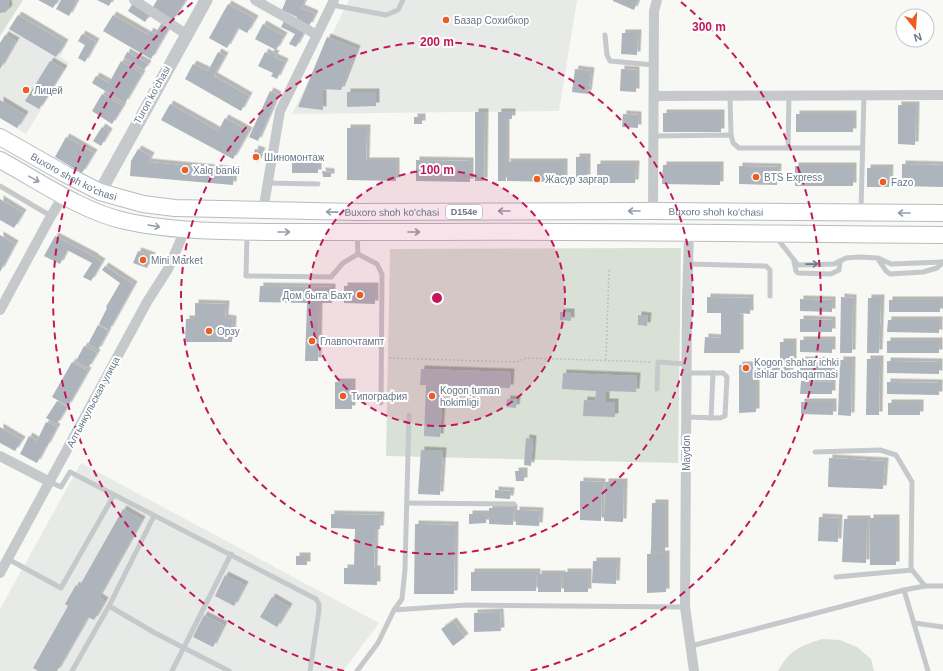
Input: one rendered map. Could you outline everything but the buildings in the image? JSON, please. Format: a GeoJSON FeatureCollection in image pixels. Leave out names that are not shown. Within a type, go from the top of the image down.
{"type":"FeatureCollection","features":[{"type":"Feature","properties":{"kind":"main road","name":"Buxoro shoh ko'chasi"},"geometry":{"type":"LineString","coordinates":[[0,137],[100,192],[143,204],[175,208],[357,212],[653,211],[943,213]]}},
{"type":"Feature","properties":{"kind":"main road","name":"Buxoro shoh ko'chasi"},"geometry":{"type":"LineString","coordinates":[[0,160],[64,196],[108,216],[139,224],[185,230],[247,232],[530,232],[943,235]]}},
{"type":"Feature","properties":{"kind":"main road"},"geometry":{"type":"LineString","coordinates":[[357,212],[357,232]]}},
{"type":"Feature","properties":{"kind":"main road"},"geometry":{"type":"LineString","coordinates":[[689,212],[689,234]]}},
{"type":"Feature","properties":{"kind":"street"},"geometry":{"type":"LineString","coordinates":[[134,0],[186,34]]}},
{"type":"Feature","properties":{"kind":"street","name":"Turon ko'chasi"},"geometry":{"type":"LineString","coordinates":[[100,192],[206,0]]}},
{"type":"Feature","properties":{"kind":"street"},"geometry":{"type":"LineString","coordinates":[[255,0],[317,35]]}},
{"type":"Feature","properties":{"kind":"street"},"geometry":{"type":"LineString","coordinates":[[653,211],[654,11],[657,0]]}},
{"type":"Feature","properties":{"kind":"street"},"geometry":{"type":"LineString","coordinates":[[263,211],[280,111],[333,2]]}},
{"type":"Feature","properties":{"kind":"street"},"geometry":{"type":"LineString","coordinates":[[654,96],[943,94]]}},
{"type":"Feature","properties":{"kind":"street"},"geometry":{"type":"LineString","coordinates":[[0,310],[51,216],[64,196]]}},
{"type":"Feature","properties":{"kind":"street","name":"Алтынкульская улица"},"geometry":{"type":"LineString","coordinates":[[0,574],[147,302],[168,269],[185,230]]}},
{"type":"Feature","properties":{"kind":"street","name":"Maydon"},"geometry":{"type":"LineString","coordinates":[[689,234],[686,368],[685,607],[694,671]]}},
{"type":"Feature","properties":{"kind":"street"},"geometry":{"type":"LineString","coordinates":[[0,456],[50,482]]}},
{"type":"Feature","properties":{"kind":"lane"},"geometry":{"type":"LineString","coordinates":[[333,2],[386,15],[398,10],[403,0]]}},
{"type":"Feature","properties":{"kind":"lane"},"geometry":{"type":"LineString","coordinates":[[605,35],[607,55],[610,61],[654,65]]}},
{"type":"Feature","properties":{"kind":"lane"},"geometry":{"type":"LineString","coordinates":[[788,147],[789,95]]}},
{"type":"Feature","properties":{"kind":"lane"},"geometry":{"type":"LineString","coordinates":[[861,213],[864,95]]}},
{"type":"Feature","properties":{"kind":"lane"},"geometry":{"type":"LineString","coordinates":[[730,96],[731,135],[734,143],[739,148],[862,148]]}},
{"type":"Feature","properties":{"kind":"lane"},"geometry":{"type":"LineString","coordinates":[[654,136],[731,135]]}},
{"type":"Feature","properties":{"kind":"lane"},"geometry":{"type":"LineString","coordinates":[[267,183],[318,184]]}},
{"type":"Feature","properties":{"kind":"lane"},"geometry":{"type":"LineString","coordinates":[[0,186],[51,216]]}},
{"type":"Feature","properties":{"kind":"lane"},"geometry":{"type":"LineString","coordinates":[[247,232],[246,276],[331,277],[343,263],[358,254]]}},
{"type":"Feature","properties":{"kind":"lane"},"geometry":{"type":"LineString","coordinates":[[357,232],[358,254]]}},
{"type":"Feature","properties":{"kind":"lane"},"geometry":{"type":"LineString","coordinates":[[774,234],[798,265],[834,264],[846,258],[878,258],[890,264],[943,262]]}},
{"type":"Feature","properties":{"kind":"lane"},"geometry":{"type":"LineString","coordinates":[[358,254],[377,264],[382,274],[381,403]]}},
{"type":"Feature","properties":{"kind":"lane"},"geometry":{"type":"LineString","coordinates":[[878,258],[886,271],[890,274],[923,272],[937,268],[943,262]]}},
{"type":"Feature","properties":{"kind":"lane"},"geometry":{"type":"LineString","coordinates":[[794,260],[796,271],[816,274],[831,274],[836,272],[839,270],[840,261]]}},
{"type":"Feature","properties":{"kind":"lane"},"geometry":{"type":"LineString","coordinates":[[688,264],[766,266],[770,270],[770,296]]}},
{"type":"Feature","properties":{"kind":"lane"},"geometry":{"type":"LineString","coordinates":[[657,389],[658,362],[713,373],[723,373],[727,376],[725,416],[720,418],[686,417]]}},
{"type":"Feature","properties":{"kind":"lane"},"geometry":{"type":"LineString","coordinates":[[710,418],[713,373]]}},
{"type":"Feature","properties":{"kind":"lane"},"geometry":{"type":"LineString","coordinates":[[357,671],[378,643],[394,610],[402,599],[405,569],[409,416]]}},
{"type":"Feature","properties":{"kind":"lane"},"geometry":{"type":"LineString","coordinates":[[816,452],[880,450],[896,455],[912,482],[912,570],[925,586]]}},
{"type":"Feature","properties":{"kind":"lane"},"geometry":{"type":"LineString","coordinates":[[50,482],[61,487],[70,472],[316,599],[319,604],[319,610],[310,671]]}},
{"type":"Feature","properties":{"kind":"lane"},"geometry":{"type":"LineString","coordinates":[[8,559],[61,588],[114,495]]}},
{"type":"Feature","properties":{"kind":"lane"},"geometry":{"type":"LineString","coordinates":[[407,503],[514,504]]}},
{"type":"Feature","properties":{"kind":"lane"},"geometry":{"type":"LineString","coordinates":[[72,671],[109,606],[154,516]]}},
{"type":"Feature","properties":{"kind":"lane"},"geometry":{"type":"LineString","coordinates":[[172,671],[231,554]]}},
{"type":"Feature","properties":{"kind":"lane"},"geometry":{"type":"LineString","coordinates":[[836,577],[912,570]]}},
{"type":"Feature","properties":{"kind":"lane"},"geometry":{"type":"LineString","coordinates":[[690,646],[904,590],[925,586],[943,586]]}},
{"type":"Feature","properties":{"kind":"lane"},"geometry":{"type":"LineString","coordinates":[[904,590],[928,671]]}},
{"type":"Feature","properties":{"kind":"lane"},"geometry":{"type":"LineString","coordinates":[[394,610],[466,605],[685,607]]}},
{"type":"Feature","properties":{"kind":"lane"},"geometry":{"type":"LineString","coordinates":[[109,606],[155,633],[229,671]]}},
{"type":"Feature","properties":{"kind":"lane"},"geometry":{"type":"LineString","coordinates":[[914,623],[943,627]]}},
{"type":"Feature","properties":{"kind":"path"},"geometry":{"type":"LineString","coordinates":[[606,361],[609,270]]}},
{"type":"Feature","properties":{"kind":"path"},"geometry":{"type":"LineString","coordinates":[[381,358],[516,362],[528,358],[658,362]]}},
{"type":"Feature","properties":{"kind":"shaded area"},"geometry":{"type":"Polygon","coordinates":[[[0,0],[23,0],[0,36],[0,0]]]}},
{"type":"Feature","properties":{"kind":"shaded area"},"geometry":{"type":"Polygon","coordinates":[[[349,0],[577,0],[559,111],[292,114],[349,0]]]}},
{"type":"Feature","properties":{"kind":"shaded area","name":"Лицей"},"geometry":{"type":"Polygon","coordinates":[[[18,15],[67,44],[60,57],[69,62],[26,134],[0,118],[0,45],[18,15]]]}},
{"type":"Feature","properties":{"kind":"shaded area"},"geometry":{"type":"Polygon","coordinates":[[[681,248],[678,463],[386,456],[390,249],[681,248]]]}},
{"type":"Feature","properties":{"kind":"shaded area"},"geometry":{"type":"Polygon","coordinates":[[[81,463],[379,623],[343,671],[0,671],[0,609],[81,463]]]}},
{"type":"Feature","properties":{"kind":"shaded area"},"geometry":{"type":"Polygon","coordinates":[[[822,639],[840,640],[857,647],[871,659],[874,671],[778,671],[786,658],[796,650],[802,646],[822,639]]]}},
{"type":"Feature","properties":{"kind":"place","name":"Базар Сохибкор"},"geometry":{"type":"Point","coordinates":[446,20]}},
{"type":"Feature","properties":{"kind":"place","name":"Лицей"},"geometry":{"type":"Point","coordinates":[26,90]}},
{"type":"Feature","properties":{"kind":"place","name":"Шиномонтаж"},"geometry":{"type":"Point","coordinates":[256,157]}},
{"type":"Feature","properties":{"kind":"place","name":"Xalq banki"},"geometry":{"type":"Point","coordinates":[185,170]}},
{"type":"Feature","properties":{"kind":"place","name":"BTS Express"},"geometry":{"type":"Point","coordinates":[756,177]}},
{"type":"Feature","properties":{"kind":"place","name":"Жасур заргар"},"geometry":{"type":"Point","coordinates":[537,179]}},
{"type":"Feature","properties":{"kind":"place","name":"Fazo"},"geometry":{"type":"Point","coordinates":[883,182]}},
{"type":"Feature","properties":{"kind":"place","name":"Mini Market"},"geometry":{"type":"Point","coordinates":[143,260]}},
{"type":"Feature","properties":{"kind":"place","name":"Дом быта Бахт"},"geometry":{"type":"Point","coordinates":[360,295]}},
{"type":"Feature","properties":{"kind":"place","name":"Орзу"},"geometry":{"type":"Point","coordinates":[209,331]}},
{"type":"Feature","properties":{"kind":"place","name":"Главпочтампт"},"geometry":{"type":"Point","coordinates":[312,341]}},
{"type":"Feature","properties":{"kind":"place","name":"Kogon shahar ichki ishlar boshqarmasi"},"geometry":{"type":"Point","coordinates":[746,368]}},
{"type":"Feature","properties":{"kind":"place","name":"Типография"},"geometry":{"type":"Point","coordinates":[343,396]}},
{"type":"Feature","properties":{"kind":"place","name":"Kogon tuman hokimligi"},"geometry":{"type":"Point","coordinates":[432,396]}}]}
